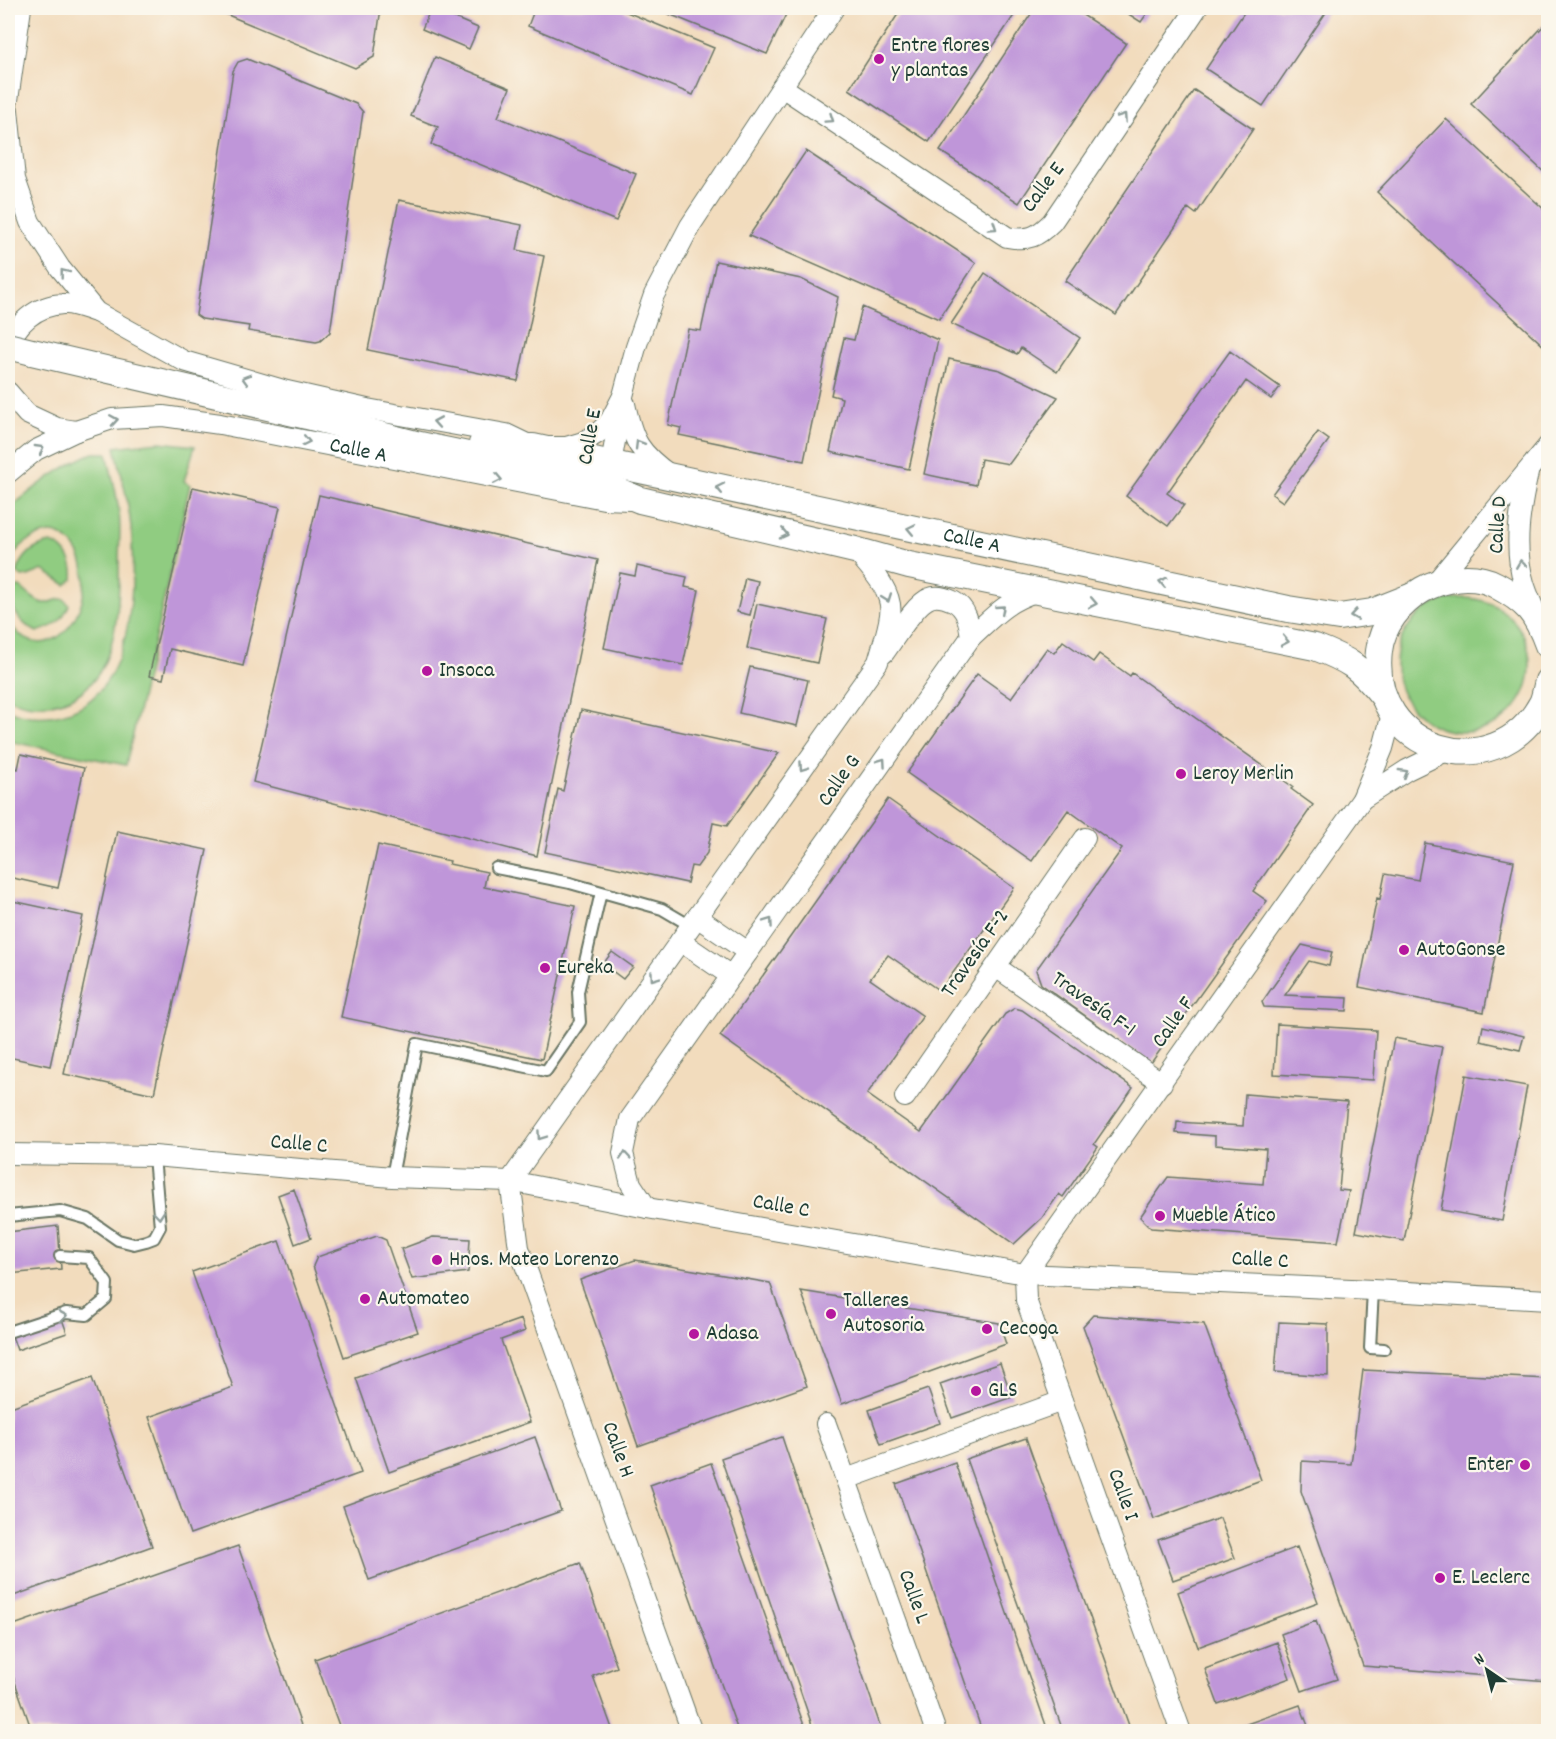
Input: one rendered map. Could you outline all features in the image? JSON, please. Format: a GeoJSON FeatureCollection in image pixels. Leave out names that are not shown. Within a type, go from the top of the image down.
{"type":"FeatureCollection","features":[{"type":"Feature","properties":{"kind":"street"},"geometry":{"type":"LineString","coordinates":[[8,100],[21,8]]}},
{"type":"Feature","properties":{"kind":"street","name":"Calle E"},"geometry":{"type":"LineString","coordinates":[[609,475],[623,396],[636,347],[654,295],[690,226],[834,8]]}},
{"type":"Feature","properties":{"kind":"street","name":"Calle E"},"geometry":{"type":"LineString","coordinates":[[782,87],[1007,237],[1023,240],[1040,234],[1052,222],[1197,8]]}},
{"type":"Feature","properties":{"kind":"street","name":"Calle A"},"geometry":{"type":"LineString","coordinates":[[8,110],[15,179],[30,222],[60,268],[96,312]]}},
{"type":"Feature","properties":{"kind":"street","name":"Calle A"},"geometry":{"type":"LineString","coordinates":[[640,500],[609,475],[533,447],[506,434],[367,409],[287,391],[184,361],[96,312],[65,304],[44,308],[19,324],[11,336],[16,349],[307,416],[420,445],[559,474],[609,475],[675,479],[1288,609],[1339,617],[1372,612],[1410,597]]}},
{"type":"Feature","properties":{"kind":"street","name":"Calle A"},"geometry":{"type":"LineString","coordinates":[[8,392],[27,414],[57,428],[76,430]]}},
{"type":"Feature","properties":{"kind":"street","name":"Calle E"},"geometry":{"type":"LineString","coordinates":[[533,447],[566,447],[583,442],[598,433],[610,421],[623,396]]}},
{"type":"Feature","properties":{"kind":"street","name":"Calle E"},"geometry":{"type":"LineString","coordinates":[[623,396],[629,423],[640,450],[675,479]]}},
{"type":"Feature","properties":{"kind":"street","name":"Calle A"},"geometry":{"type":"LineString","coordinates":[[8,473],[36,450],[76,430],[112,419],[163,416],[220,424],[604,499],[640,500],[855,550],[909,565],[1315,647],[1347,660],[1365,674],[1405,729],[1421,741],[1448,750],[1476,751],[1503,743],[1526,726]]}},
{"type":"Feature","properties":{"kind":"street","name":"Calle A"},"geometry":{"type":"LineString","coordinates":[[307,416],[502,447],[533,447]]}},
{"type":"Feature","properties":{"kind":"street","name":"Calle D"},"geometry":{"type":"LineString","coordinates":[[1436,582],[1548,446]]}},
{"type":"Feature","properties":{"kind":"street","name":"Calle D"},"geometry":{"type":"LineString","coordinates":[[1530,466],[1522,501],[1518,540],[1523,582],[1545,634]]}},
{"type":"Feature","properties":{"kind":"street","name":"Calle G"},"geometry":{"type":"LineString","coordinates":[[855,550],[875,574],[886,593],[890,606],[891,615],[878,662]]}},
{"type":"Feature","properties":{"kind":"street"},"geometry":{"type":"LineString","coordinates":[[1387,705],[1377,669],[1380,642],[1392,617],[1410,597],[1436,582],[1465,578],[1492,583],[1518,597],[1545,634]]}},
{"type":"Feature","properties":{"kind":"street","name":"Calle G"},"geometry":{"type":"LineString","coordinates":[[647,1208],[631,1184],[623,1153],[630,1119],[970,637],[1008,603],[1018,597],[1036,592]]}},
{"type":"Feature","properties":{"kind":"street","name":"Calle G"},"geometry":{"type":"LineString","coordinates":[[510,1181],[916,609],[928,598],[940,597],[953,601],[963,609],[969,621],[970,637]]}},
{"type":"Feature","properties":{"kind":"street"},"geometry":{"type":"LineString","coordinates":[[1526,726],[1542,702],[1548,681]]}},
{"type":"Feature","properties":{"kind":"street","name":"Calle F"},"geometry":{"type":"LineString","coordinates":[[1025,1274],[1362,799],[1383,748],[1387,705]]}},
{"type":"Feature","properties":{"kind":"street"},"geometry":{"type":"LineString","coordinates":[[1526,726],[1548,713]]}},
{"type":"Feature","properties":{"kind":"street","name":"Calle F"},"geometry":{"type":"LineString","coordinates":[[1362,799],[1407,770],[1448,750]]}},
{"type":"Feature","properties":{"kind":"street","name":"Travesía F-2"},"geometry":{"type":"LineString","coordinates":[[905,1097],[1085,838]]}},
{"type":"Feature","properties":{"kind":"street"},"geometry":{"type":"LineString","coordinates":[[689,928],[748,952]]}},
{"type":"Feature","properties":{"kind":"street"},"geometry":{"type":"LineString","coordinates":[[689,928],[731,976]]}},
{"type":"Feature","properties":{"kind":"street","name":"Travesía F-1"},"geometry":{"type":"LineString","coordinates":[[996,967],[1162,1083]]}},
{"type":"Feature","properties":{"kind":"street","name":"Calle C"},"geometry":{"type":"LineString","coordinates":[[8,1154],[154,1156],[392,1177],[510,1181],[647,1208],[1025,1274],[1548,1300]]}},
{"type":"Feature","properties":{"kind":"street","name":"Calle H"},"geometry":{"type":"LineString","coordinates":[[510,1181],[519,1248],[692,1731]]}},
{"type":"Feature","properties":{"kind":"street","name":"Calle I"},"geometry":{"type":"LineString","coordinates":[[1025,1274],[1026,1300],[1181,1731]]}},
{"type":"Feature","properties":{"kind":"street"},"geometry":{"type":"LineString","coordinates":[[846,1479],[1062,1401]]}},
{"type":"Feature","properties":{"kind":"street","name":"Calle L"},"geometry":{"type":"LineString","coordinates":[[826,1424],[936,1731]]}},
{"type":"Feature","properties":{"kind":"lane"},"geometry":{"type":"LineString","coordinates":[[496,868],[570,883],[662,909],[689,928]]}},
{"type":"Feature","properties":{"kind":"lane"},"geometry":{"type":"LineString","coordinates":[[392,1177],[417,1044],[546,1071],[580,1022],[578,992],[601,892]]}},
{"type":"Feature","properties":{"kind":"lane"},"geometry":{"type":"LineString","coordinates":[[8,1216],[60,1211],[88,1220],[118,1240],[134,1244],[154,1238],[160,1227],[154,1156]]}},
{"type":"Feature","properties":{"kind":"lane"},"geometry":{"type":"LineString","coordinates":[[8,1332],[66,1313],[87,1316],[106,1299],[107,1283],[89,1258],[60,1256]]}},
{"type":"Feature","properties":{"kind":"lane"},"geometry":{"type":"LineString","coordinates":[[1373,1290],[1370,1348],[1384,1349]]}},
{"type":"Feature","properties":{"kind":"green space"},"geometry":{"type":"Polygon","coordinates":[[[159,442],[195,446],[184,481],[190,485],[126,765],[8,741],[8,710],[30,716],[62,714],[87,702],[106,683],[118,658],[127,630],[131,600],[131,530],[115,447],[159,442]]]}},
{"type":"Feature","properties":{"kind":"green space"},"geometry":{"type":"Polygon","coordinates":[[[93,453],[107,453],[120,518],[117,611],[114,635],[107,657],[97,676],[82,692],[61,702],[35,705],[8,699],[8,619],[19,634],[35,642],[51,641],[64,632],[75,618],[82,600],[85,580],[82,561],[72,544],[56,533],[29,540],[19,548],[8,565],[8,510],[48,478],[93,453]]]}},
{"type":"Feature","properties":{"kind":"green space"},"geometry":{"type":"Polygon","coordinates":[[[51,543],[57,545],[69,557],[73,568],[73,579],[66,585],[43,570],[22,577],[17,573],[29,553],[51,543]]]}},
{"type":"Feature","properties":{"kind":"green space"},"geometry":{"type":"Polygon","coordinates":[[[20,587],[42,603],[64,599],[69,605],[57,623],[37,632],[25,625],[14,609],[13,588],[20,587]]]}},
{"type":"Feature","properties":{"kind":"green space"},"geometry":{"type":"Polygon","coordinates":[[[1463,598],[1489,603],[1510,618],[1525,639],[1530,665],[1525,691],[1510,712],[1489,727],[1463,732],[1437,727],[1416,712],[1401,691],[1396,665],[1401,639],[1416,618],[1437,603],[1463,598]]]}},
{"type":"Feature","properties":{"kind":"building"},"geometry":{"type":"Polygon","coordinates":[[[211,8],[381,8],[374,57],[355,68],[211,8]]]}},
{"type":"Feature","properties":{"kind":"building"},"geometry":{"type":"Polygon","coordinates":[[[431,8],[478,28],[469,49],[422,29],[431,8]]]}},
{"type":"Feature","properties":{"kind":"building"},"geometry":{"type":"Polygon","coordinates":[[[535,8],[617,8],[714,48],[693,95],[528,26],[535,8]]]}},
{"type":"Feature","properties":{"kind":"building"},"geometry":{"type":"Polygon","coordinates":[[[654,8],[789,8],[767,54],[654,8]]]}},
{"type":"Feature","properties":{"kind":"building"},"geometry":{"type":"Polygon","coordinates":[[[902,8],[1019,8],[929,142],[849,89],[902,8]]]}},
{"type":"Feature","properties":{"kind":"building"},"geometry":{"type":"Polygon","coordinates":[[[1035,8],[1072,8],[1126,43],[1019,203],[940,151],[1035,8]]]}},
{"type":"Feature","properties":{"kind":"building"},"geometry":{"type":"Polygon","coordinates":[[[1119,8],[1151,8],[1141,22],[1119,8]]]}},
{"type":"Feature","properties":{"kind":"building"},"geometry":{"type":"Polygon","coordinates":[[[1247,8],[1329,8],[1263,106],[1206,69],[1247,8]]]}},
{"type":"Feature","properties":{"kind":"building"},"geometry":{"type":"Polygon","coordinates":[[[1548,21],[1548,176],[1471,104],[1548,21]]]}},
{"type":"Feature","properties":{"kind":"building"},"geometry":{"type":"Polygon","coordinates":[[[435,57],[510,88],[498,117],[636,174],[616,221],[431,144],[438,127],[411,116],[435,57]]]}},
{"type":"Feature","properties":{"kind":"building"},"geometry":{"type":"Polygon","coordinates":[[[247,59],[356,104],[363,112],[330,332],[320,341],[248,331],[249,326],[202,319],[196,315],[233,71],[238,62],[247,59]]]}},
{"type":"Feature","properties":{"kind":"building"},"geometry":{"type":"Polygon","coordinates":[[[1194,90],[1253,129],[1196,214],[1188,208],[1116,315],[1065,281],[1194,90]]]}},
{"type":"Feature","properties":{"kind":"building"},"geometry":{"type":"Polygon","coordinates":[[[1446,119],[1548,213],[1548,345],[1546,348],[1377,192],[1446,119]]]}},
{"type":"Feature","properties":{"kind":"building"},"geometry":{"type":"Polygon","coordinates":[[[806,151],[976,263],[939,319],[749,236],[806,151]]]}},
{"type":"Feature","properties":{"kind":"building"},"geometry":{"type":"Polygon","coordinates":[[[399,200],[522,225],[517,250],[544,256],[518,381],[368,350],[399,200]]]}},
{"type":"Feature","properties":{"kind":"building"},"geometry":{"type":"Polygon","coordinates":[[[716,261],[801,279],[838,297],[804,461],[679,435],[681,428],[668,425],[688,329],[701,331],[716,261]]]}},
{"type":"Feature","properties":{"kind":"building"},"geometry":{"type":"Polygon","coordinates":[[[985,273],[1080,338],[1057,372],[1021,348],[1017,354],[951,324],[985,273]]]}},
{"type":"Feature","properties":{"kind":"building"},"geometry":{"type":"Polygon","coordinates":[[[862,307],[938,340],[909,469],[830,452],[842,398],[831,395],[844,338],[854,340],[862,307]]]}},
{"type":"Feature","properties":{"kind":"building"},"geometry":{"type":"Polygon","coordinates":[[[1230,351],[1280,387],[1271,399],[1246,381],[1167,493],[1184,505],[1168,526],[1126,496],[1230,351]]]}},
{"type":"Feature","properties":{"kind":"building"},"geometry":{"type":"Polygon","coordinates":[[[949,359],[1000,370],[1058,397],[1009,464],[981,459],[976,485],[924,474],[949,359]]]}},
{"type":"Feature","properties":{"kind":"building"},"geometry":{"type":"Polygon","coordinates":[[[1318,432],[1329,440],[1283,502],[1272,494],[1318,432]]]}},
{"type":"Feature","properties":{"kind":"building"},"geometry":{"type":"Polygon","coordinates":[[[193,487],[280,507],[243,666],[170,649],[163,679],[149,676],[193,487]]]}},
{"type":"Feature","properties":{"kind":"building","name":"Insoca"},"geometry":{"type":"Polygon","coordinates":[[[319,495],[598,560],[537,856],[253,782],[319,495]]]}},
{"type":"Feature","properties":{"kind":"building"},"geometry":{"type":"Polygon","coordinates":[[[637,566],[687,577],[685,587],[699,590],[683,665],[604,648],[620,573],[635,576],[637,566]]]}},
{"type":"Feature","properties":{"kind":"building"},"geometry":{"type":"Polygon","coordinates":[[[745,578],[758,581],[750,615],[737,612],[745,578]]]}},
{"type":"Feature","properties":{"kind":"building"},"geometry":{"type":"Polygon","coordinates":[[[757,604],[827,619],[817,663],[747,648],[757,604]]]}},
{"type":"Feature","properties":{"kind":"building"},"geometry":{"type":"Polygon","coordinates":[[[1063,641],[1093,662],[1099,654],[1130,676],[1132,673],[1293,787],[1291,789],[1313,805],[1253,891],[1267,901],[1151,1063],[1041,984],[1036,970],[1122,849],[1068,810],[1032,861],[907,773],[977,674],[1011,698],[1047,648],[1054,653],[1063,641]]]}},
{"type":"Feature","properties":{"kind":"building"},"geometry":{"type":"Polygon","coordinates":[[[750,667],[808,680],[797,726],[739,713],[750,667]]]}},
{"type":"Feature","properties":{"kind":"building"},"geometry":{"type":"Polygon","coordinates":[[[581,710],[779,753],[727,826],[713,823],[707,853],[697,867],[691,866],[687,883],[545,852],[558,789],[563,791],[581,710]]]}},
{"type":"Feature","properties":{"kind":"building"},"geometry":{"type":"Polygon","coordinates":[[[21,754],[84,768],[58,888],[8,877],[8,766],[18,769],[21,754]]]}},
{"type":"Feature","properties":{"kind":"building"},"geometry":{"type":"Polygon","coordinates":[[[888,799],[1014,888],[940,991],[888,955],[870,979],[923,1016],[867,1094],[921,1132],[1005,1014],[1015,1008],[1022,1010],[1133,1088],[1094,1144],[1098,1147],[1063,1197],[1059,1194],[1042,1218],[1014,1244],[720,1036],[888,799]]]}},
{"type":"Feature","properties":{"kind":"building"},"geometry":{"type":"Polygon","coordinates":[[[117,831],[207,850],[154,1094],[64,1074],[117,831]]]}},
{"type":"Feature","properties":{"kind":"building"},"geometry":{"type":"Polygon","coordinates":[[[1425,843],[1514,861],[1484,1012],[1359,987],[1377,898],[1380,899],[1385,874],[1418,880],[1425,843]]]}},
{"type":"Feature","properties":{"kind":"building"},"geometry":{"type":"Polygon","coordinates":[[[378,845],[487,872],[484,887],[575,906],[542,1059],[341,1017],[378,845]]]}},
{"type":"Feature","properties":{"kind":"building"},"geometry":{"type":"Polygon","coordinates":[[[8,900],[83,916],[50,1066],[8,1057],[8,900]]]}},
{"type":"Feature","properties":{"kind":"building"},"geometry":{"type":"Polygon","coordinates":[[[1302,945],[1332,952],[1329,966],[1309,961],[1285,995],[1348,998],[1347,1011],[1264,1007],[1262,1002],[1302,945]]]}},
{"type":"Feature","properties":{"kind":"building"},"geometry":{"type":"Polygon","coordinates":[[[612,952],[633,967],[623,979],[603,964],[612,952]]]}},
{"type":"Feature","properties":{"kind":"building"},"geometry":{"type":"Polygon","coordinates":[[[1277,1024],[1376,1030],[1373,1080],[1274,1074],[1277,1024]]]}},
{"type":"Feature","properties":{"kind":"building"},"geometry":{"type":"Polygon","coordinates":[[[1483,1026],[1524,1036],[1520,1050],[1480,1041],[1483,1026]]]}},
{"type":"Feature","properties":{"kind":"building"},"geometry":{"type":"Polygon","coordinates":[[[1394,1038],[1442,1047],[1404,1241],[1356,1232],[1394,1038]]]}},
{"type":"Feature","properties":{"kind":"building"},"geometry":{"type":"Polygon","coordinates":[[[1466,1075],[1527,1086],[1502,1221],[1441,1210],[1466,1075]]]}},
{"type":"Feature","properties":{"kind":"building"},"geometry":{"type":"Polygon","coordinates":[[[1245,1094],[1347,1102],[1339,1190],[1349,1191],[1338,1242],[1151,1228],[1140,1217],[1168,1177],[1263,1184],[1266,1149],[1215,1145],[1215,1136],[1176,1133],[1177,1122],[1243,1126],[1245,1094]]]}},
{"type":"Feature","properties":{"kind":"building"},"geometry":{"type":"Polygon","coordinates":[[[294,1189],[311,1238],[295,1244],[278,1195],[294,1189]]]}},
{"type":"Feature","properties":{"kind":"building"},"geometry":{"type":"Polygon","coordinates":[[[58,1226],[61,1269],[8,1274],[8,1232],[58,1226]]]}},
{"type":"Feature","properties":{"kind":"building","name":"Automateo"},"geometry":{"type":"Polygon","coordinates":[[[377,1236],[386,1240],[418,1332],[344,1357],[313,1266],[317,1257],[377,1236]]]}},
{"type":"Feature","properties":{"kind":"building","name":"Hnos. Mateo Lorenzo"},"geometry":{"type":"Polygon","coordinates":[[[433,1237],[470,1239],[468,1272],[412,1279],[401,1249],[433,1237]]]}},
{"type":"Feature","properties":{"kind":"building"},"geometry":{"type":"Polygon","coordinates":[[[279,1241],[361,1473],[190,1534],[149,1417],[233,1387],[192,1272],[279,1241]]]}},
{"type":"Feature","properties":{"kind":"building","name":"Adasa"},"geometry":{"type":"Polygon","coordinates":[[[635,1260],[770,1283],[807,1386],[638,1446],[580,1280],[635,1260]]]}},
{"type":"Feature","properties":{"kind":"building"},"geometry":{"type":"Polygon","coordinates":[[[801,1291],[999,1323],[1006,1344],[842,1404],[801,1291]]]}},
{"type":"Feature","properties":{"kind":"building"},"geometry":{"type":"Polygon","coordinates":[[[1093,1315],[1204,1324],[1261,1480],[1154,1519],[1083,1326],[1093,1315]]]}},
{"type":"Feature","properties":{"kind":"building"},"geometry":{"type":"Polygon","coordinates":[[[62,1319],[67,1333],[17,1350],[12,1336],[62,1319]]]}},
{"type":"Feature","properties":{"kind":"building"},"geometry":{"type":"Polygon","coordinates":[[[521,1319],[525,1331],[501,1340],[530,1422],[389,1472],[356,1378],[521,1319]]]}},
{"type":"Feature","properties":{"kind":"building"},"geometry":{"type":"Polygon","coordinates":[[[1279,1322],[1328,1324],[1328,1376],[1275,1372],[1279,1322]]]}},
{"type":"Feature","properties":{"kind":"building","name":"GLS"},"geometry":{"type":"Polygon","coordinates":[[[1000,1363],[1012,1397],[952,1418],[940,1384],[1000,1363]]]}},
{"type":"Feature","properties":{"kind":"building","name":"E. Leclerc"},"geometry":{"type":"Polygon","coordinates":[[[1363,1370],[1548,1379],[1548,1681],[1363,1666],[1301,1491],[1302,1461],[1351,1464],[1363,1370]]]}},
{"type":"Feature","properties":{"kind":"building"},"geometry":{"type":"Polygon","coordinates":[[[92,1378],[152,1546],[8,1598],[8,1408],[92,1378]]]}},
{"type":"Feature","properties":{"kind":"building"},"geometry":{"type":"Polygon","coordinates":[[[928,1389],[940,1423],[881,1444],[869,1410],[928,1389]]]}},
{"type":"Feature","properties":{"kind":"building"},"geometry":{"type":"Polygon","coordinates":[[[535,1437],[561,1511],[369,1580],[343,1506],[535,1437]]]}},
{"type":"Feature","properties":{"kind":"building"},"geometry":{"type":"Polygon","coordinates":[[[782,1437],[882,1731],[814,1731],[721,1458],[782,1437]]]}},
{"type":"Feature","properties":{"kind":"building"},"geometry":{"type":"Polygon","coordinates":[[[1026,1438],[1131,1731],[1063,1731],[966,1459],[1026,1438]]]}},
{"type":"Feature","properties":{"kind":"building"},"geometry":{"type":"Polygon","coordinates":[[[711,1463],[806,1731],[738,1731],[650,1485],[711,1463]]]}},
{"type":"Feature","properties":{"kind":"building"},"geometry":{"type":"Polygon","coordinates":[[[955,1463],[1048,1731],[982,1731],[896,1484],[955,1463]]]}},
{"type":"Feature","properties":{"kind":"building"},"geometry":{"type":"Polygon","coordinates":[[[1220,1518],[1235,1558],[1173,1580],[1158,1540],[1220,1518]]]}},
{"type":"Feature","properties":{"kind":"building"},"geometry":{"type":"Polygon","coordinates":[[[238,1546],[303,1731],[32,1731],[8,1662],[8,1627],[238,1546]]]}},
{"type":"Feature","properties":{"kind":"building"},"geometry":{"type":"Polygon","coordinates":[[[1297,1547],[1318,1602],[1198,1647],[1178,1592],[1297,1547]]]}},
{"type":"Feature","properties":{"kind":"building"},"geometry":{"type":"Polygon","coordinates":[[[580,1563],[617,1667],[593,1676],[613,1731],[341,1731],[315,1659],[580,1563]]]}},
{"type":"Feature","properties":{"kind":"building"},"geometry":{"type":"Polygon","coordinates":[[[1316,1621],[1337,1679],[1302,1691],[1281,1634],[1316,1621]]]}},
{"type":"Feature","properties":{"kind":"building"},"geometry":{"type":"Polygon","coordinates":[[[1277,1642],[1290,1678],[1218,1704],[1205,1669],[1277,1642]]]}},
{"type":"Feature","properties":{"kind":"building"},"geometry":{"type":"Polygon","coordinates":[[[1300,1705],[1310,1731],[1227,1731],[1300,1705]]]}},
{"type":"Feature","properties":{"kind":"place","name":"Entre flores y plantas"},"geometry":{"type":"Point","coordinates":[879,59]}},
{"type":"Feature","properties":{"kind":"place","name":"Insoca"},"geometry":{"type":"Point","coordinates":[427,671]}},
{"type":"Feature","properties":{"kind":"place","name":"Leroy Merlin"},"geometry":{"type":"Point","coordinates":[1181,774]}},
{"type":"Feature","properties":{"kind":"place","name":"AutoGonse"},"geometry":{"type":"Point","coordinates":[1404,950]}},
{"type":"Feature","properties":{"kind":"place","name":"Eureka"},"geometry":{"type":"Point","coordinates":[545,968]}},
{"type":"Feature","properties":{"kind":"place","name":"Mueble Ático"},"geometry":{"type":"Point","coordinates":[1160,1216]}},
{"type":"Feature","properties":{"kind":"place","name":"Hnos. Mateo Lorenzo"},"geometry":{"type":"Point","coordinates":[437,1260]}},
{"type":"Feature","properties":{"kind":"place","name":"Automateo"},"geometry":{"type":"Point","coordinates":[365,1299]}},
{"type":"Feature","properties":{"kind":"place","name":"Talleres Autosoria"},"geometry":{"type":"Point","coordinates":[831,1314]}},
{"type":"Feature","properties":{"kind":"place","name":"Cecoga"},"geometry":{"type":"Point","coordinates":[987,1329]}},
{"type":"Feature","properties":{"kind":"place","name":"Adasa"},"geometry":{"type":"Point","coordinates":[694,1334]}},
{"type":"Feature","properties":{"kind":"place","name":"GLS"},"geometry":{"type":"Point","coordinates":[976,1391]}},
{"type":"Feature","properties":{"kind":"place","name":"Enter"},"geometry":{"type":"Point","coordinates":[1525,1465]}},
{"type":"Feature","properties":{"kind":"place","name":"E. Leclerc"},"geometry":{"type":"Point","coordinates":[1440,1578]}}]}
